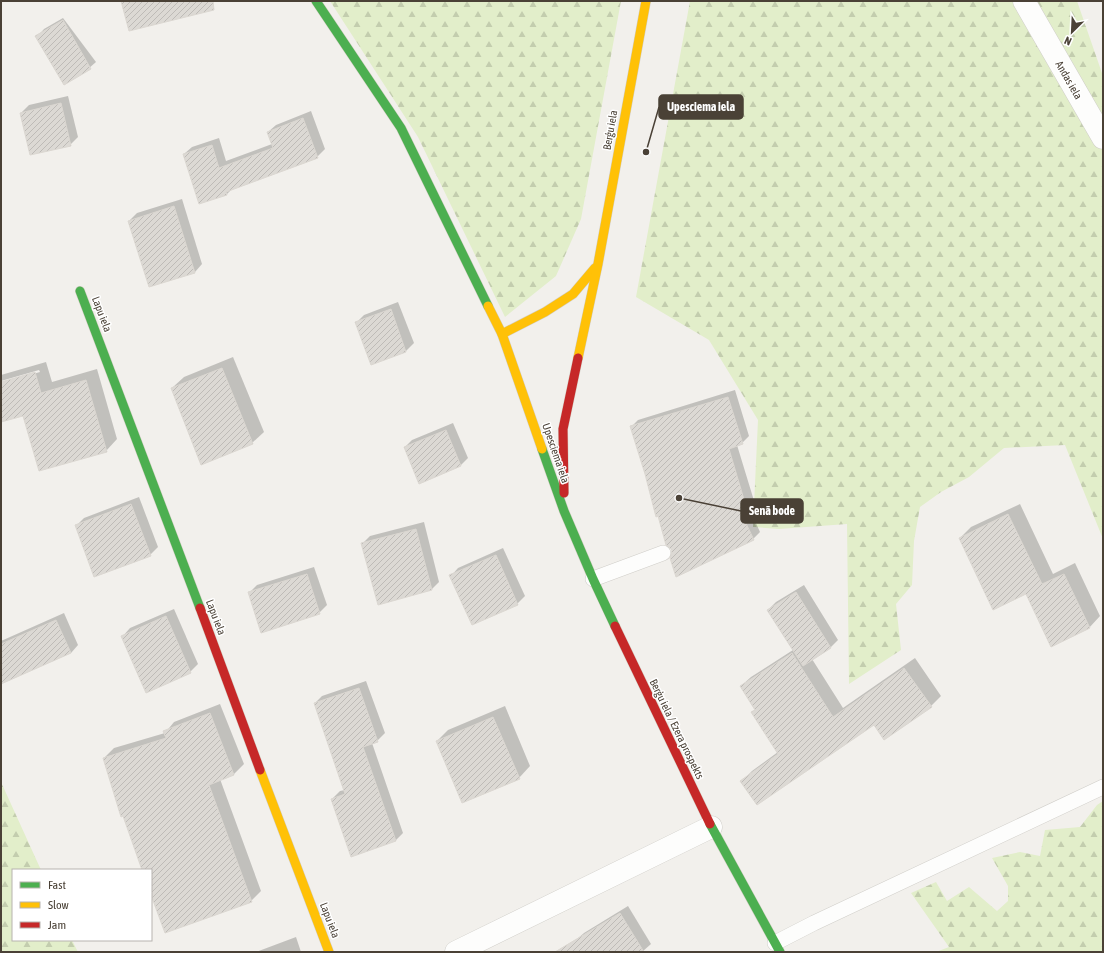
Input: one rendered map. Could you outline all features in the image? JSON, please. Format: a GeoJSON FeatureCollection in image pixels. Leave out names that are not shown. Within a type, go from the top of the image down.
{"type":"FeatureCollection","features":[{"type":"Feature","properties":{"kind":"street","name":"Upesciema iela"},"geometry":{"type":"LineString","coordinates":[[316,1],[401,128],[502,334],[564,511]]}},
{"type":"Feature","properties":{"kind":"street","name":"Berģu iela"},"geometry":{"type":"LineString","coordinates":[[564,511],[563,429],[598,264],[646,1]]}},
{"type":"Feature","properties":{"kind":"street","name":"Andas iela"},"geometry":{"type":"LineString","coordinates":[[1024,1],[1103,138]]}},
{"type":"Feature","properties":{"kind":"street","name":"Berģu iela"},"geometry":{"type":"LineString","coordinates":[[502,334],[545,312],[573,294],[598,264]]}},
{"type":"Feature","properties":{"kind":"street","name":"Lapu iela"},"geometry":{"type":"LineString","coordinates":[[80,291],[329,952]]}},
{"type":"Feature","properties":{"kind":"street","name":"Berģu iela / Ezera prospekts"},"geometry":{"type":"LineString","coordinates":[[564,511],[593,579],[655,712],[711,826],[778,948]]}},
{"type":"Feature","properties":{"kind":"street"},"geometry":{"type":"LineString","coordinates":[[456,952],[711,826]]}},
{"type":"Feature","properties":{"kind":"lane"},"geometry":{"type":"LineString","coordinates":[[593,579],[663,553]]}},
{"type":"Feature","properties":{"kind":"lane"},"geometry":{"type":"LineString","coordinates":[[778,948],[814,923],[1103,787]]}},
{"type":"Feature","properties":{"kind":"green space"},"geometry":{"type":"Polygon","coordinates":[[[330,1],[621,1],[581,219],[556,276],[505,317],[418,137],[330,1]]]}},
{"type":"Feature","properties":{"kind":"green space"},"geometry":{"type":"Polygon","coordinates":[[[690,1],[1077,1],[1103,76],[1103,539],[1065,445],[1004,448],[969,477],[941,492],[920,507],[914,541],[912,585],[896,604],[901,650],[849,684],[847,524],[779,529],[753,527],[758,420],[709,340],[636,297],[690,1]]]}},
{"type":"Feature","properties":{"kind":"green space"},"geometry":{"type":"Polygon","coordinates":[[[1,782],[41,869],[12,869],[12,941],[72,941],[78,952],[1,952],[1,782]]]}},
{"type":"Feature","properties":{"kind":"green space"},"geometry":{"type":"Polygon","coordinates":[[[1103,801],[1103,952],[936,952],[949,947],[911,893],[936,882],[947,901],[969,887],[997,911],[1008,901],[1008,886],[992,858],[1020,852],[1040,856],[1045,830],[1080,827],[1097,805],[1103,801]]]}},
{"type":"Feature","properties":{"kind":"building"},"geometry":{"type":"Polygon","coordinates":[[[121,1],[213,1],[214,10],[129,31],[121,1]]]}},
{"type":"Feature","properties":{"kind":"building"},"geometry":{"type":"Polygon","coordinates":[[[63,20],[91,69],[64,85],[35,36],[63,20]]]}},
{"type":"Feature","properties":{"kind":"building"},"geometry":{"type":"Polygon","coordinates":[[[61,103],[71,146],[30,155],[20,113],[61,103]]]}},
{"type":"Feature","properties":{"kind":"building"},"geometry":{"type":"Polygon","coordinates":[[[303,118],[318,158],[226,192],[227,195],[199,204],[183,154],[212,145],[219,168],[273,148],[267,132],[303,118]]]}},
{"type":"Feature","properties":{"kind":"building"},"geometry":{"type":"Polygon","coordinates":[[[174,206],[195,273],[149,287],[128,221],[174,206]]]}},
{"type":"Feature","properties":{"kind":"building"},"geometry":{"type":"Polygon","coordinates":[[[391,309],[406,352],[371,365],[355,322],[391,309]]]}},
{"type":"Feature","properties":{"kind":"building"},"geometry":{"type":"Polygon","coordinates":[[[222,368],[253,444],[201,465],[171,388],[222,368]]]}},
{"type":"Feature","properties":{"kind":"building"},"geometry":{"type":"Polygon","coordinates":[[[35,372],[41,393],[86,380],[107,452],[39,471],[23,416],[1,422],[1,382],[35,372]]]}},
{"type":"Feature","properties":{"kind":"building"},"geometry":{"type":"Polygon","coordinates":[[[728,397],[743,444],[729,449],[748,513],[742,515],[754,540],[676,577],[670,558],[672,550],[666,545],[658,516],[656,517],[645,474],[630,426],[728,397]]]}},
{"type":"Feature","properties":{"kind":"building"},"geometry":{"type":"Polygon","coordinates":[[[446,430],[461,466],[419,484],[404,447],[446,430]]]}},
{"type":"Feature","properties":{"kind":"building"},"geometry":{"type":"Polygon","coordinates":[[[131,504],[151,556],[94,577],[75,525],[131,504]]]}},
{"type":"Feature","properties":{"kind":"building"},"geometry":{"type":"Polygon","coordinates":[[[1008,514],[1042,584],[1064,574],[1090,628],[1051,647],[1026,594],[993,610],[959,538],[1008,514]]]}},
{"type":"Feature","properties":{"kind":"building"},"geometry":{"type":"Polygon","coordinates":[[[416,529],[432,590],[378,605],[361,543],[416,529]]]}},
{"type":"Feature","properties":{"kind":"building"},"geometry":{"type":"Polygon","coordinates":[[[496,555],[518,605],[472,625],[449,575],[496,555]]]}},
{"type":"Feature","properties":{"kind":"building"},"geometry":{"type":"Polygon","coordinates":[[[307,574],[320,614],[261,633],[248,592],[307,574]]]}},
{"type":"Feature","properties":{"kind":"building"},"geometry":{"type":"Polygon","coordinates":[[[796,592],[831,648],[803,666],[767,610],[796,592]]]}},
{"type":"Feature","properties":{"kind":"building"},"geometry":{"type":"Polygon","coordinates":[[[166,616],[191,673],[146,693],[121,636],[166,616]]]}},
{"type":"Feature","properties":{"kind":"building"},"geometry":{"type":"Polygon","coordinates":[[[56,620],[71,653],[1,684],[1,644],[56,620]]]}},
{"type":"Feature","properties":{"kind":"building"},"geometry":{"type":"Polygon","coordinates":[[[792,653],[833,717],[904,668],[932,707],[884,740],[874,725],[757,805],[740,781],[778,754],[751,712],[755,710],[740,686],[792,653]]]}},
{"type":"Feature","properties":{"kind":"building"},"geometry":{"type":"Polygon","coordinates":[[[359,688],[378,742],[363,747],[396,841],[351,857],[331,799],[345,794],[314,703],[359,688]]]}},
{"type":"Feature","properties":{"kind":"building"},"geometry":{"type":"Polygon","coordinates":[[[210,713],[234,775],[209,785],[252,902],[165,933],[152,898],[152,869],[142,869],[123,816],[121,817],[103,758],[166,738],[163,731],[210,713]]]}},
{"type":"Feature","properties":{"kind":"building"},"geometry":{"type":"Polygon","coordinates":[[[493,717],[520,779],[462,803],[436,741],[493,717]]]}},
{"type":"Feature","properties":{"kind":"building"},"geometry":{"type":"Polygon","coordinates":[[[620,913],[644,952],[555,952],[620,913]]]}},
{"type":"Feature","properties":{"kind":"traffic: fast"},"geometry":{"type":"LineString","coordinates":[[316,1],[401,128],[488,306]]}},
{"type":"Feature","properties":{"kind":"traffic: fast"},"geometry":{"type":"LineString","coordinates":[[80,291],[200,608]]}},
{"type":"Feature","properties":{"kind":"traffic: fast"},"geometry":{"type":"LineString","coordinates":[[542,449],[564,511],[615,626]]}},
{"type":"Feature","properties":{"kind":"traffic: fast"},"geometry":{"type":"LineString","coordinates":[[710,824],[780,952]]}},
{"type":"Feature","properties":{"kind":"traffic: slow"},"geometry":{"type":"LineString","coordinates":[[578,358],[598,264],[646,1]]}},
{"type":"Feature","properties":{"kind":"traffic: slow"},"geometry":{"type":"LineString","coordinates":[[502,334],[545,312],[573,294],[595,268]]}},
{"type":"Feature","properties":{"kind":"traffic: slow"},"geometry":{"type":"LineString","coordinates":[[488,306],[502,334],[542,449]]}},
{"type":"Feature","properties":{"kind":"traffic: slow"},"geometry":{"type":"LineString","coordinates":[[260,770],[329,952]]}},
{"type":"Feature","properties":{"kind":"traffic: jam"},"geometry":{"type":"LineString","coordinates":[[564,493],[563,429],[578,358]]}},
{"type":"Feature","properties":{"kind":"traffic: jam"},"geometry":{"type":"LineString","coordinates":[[200,608],[260,770]]}},
{"type":"Feature","properties":{"kind":"traffic: jam"},"geometry":{"type":"LineString","coordinates":[[615,626],[710,824]]}},
{"type":"Feature","properties":{"kind":"place","name":"Upesciema iela"},"geometry":{"type":"Point","coordinates":[646,152]}},
{"type":"Feature","properties":{"kind":"place","name":"Senā bode"},"geometry":{"type":"Point","coordinates":[679,498]}}]}
